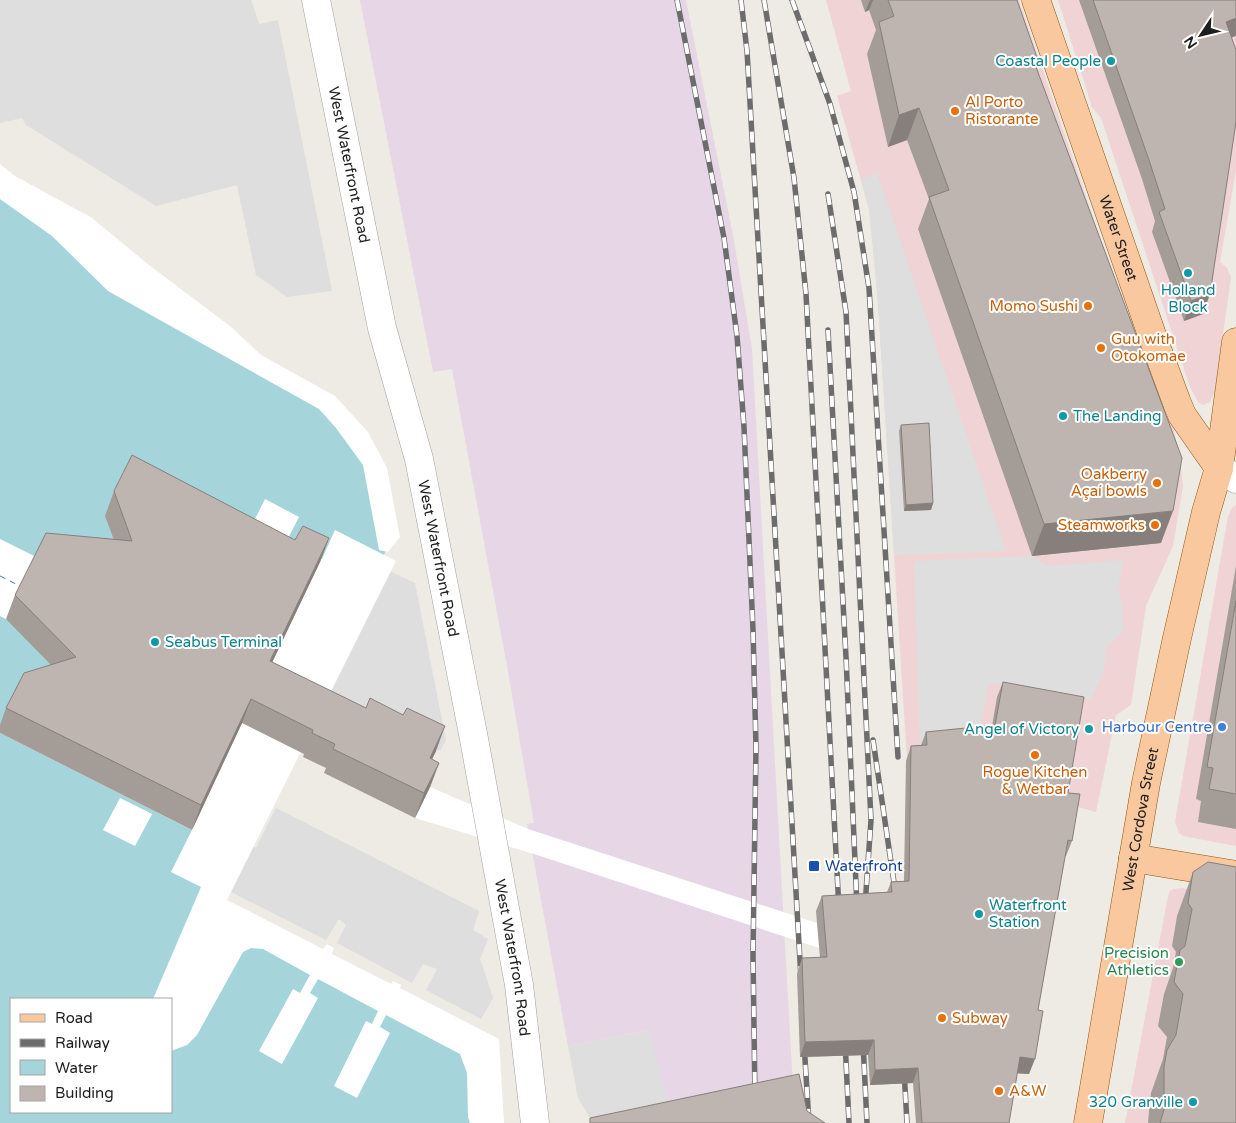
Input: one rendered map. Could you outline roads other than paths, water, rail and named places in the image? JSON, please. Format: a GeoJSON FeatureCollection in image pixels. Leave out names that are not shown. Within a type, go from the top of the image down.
{"type":"FeatureCollection","features":[{"type":"Feature","properties":{"kind":"main road","name":"Water Street"},"geometry":{"type":"LineString","coordinates":[[1036,0],[1177,403],[1182,415],[1227,473]]}},
{"type":"Feature","properties":{"kind":"main road","name":"West Cordova Street"},"geometry":{"type":"LineString","coordinates":[[1088,1123],[1146,783],[1175,647],[1206,512],[1227,473],[1236,342]]}},
{"type":"Feature","properties":{"kind":"main road"},"geometry":{"type":"LineString","coordinates":[[1133,858],[1236,875]]}},
{"type":"Feature","properties":{"kind":"street","name":"West Waterfront Road"},"geometry":{"type":"LineString","coordinates":[[316,0],[382,328],[419,459],[474,739],[519,985],[536,1123]]}},
{"type":"Feature","properties":{"kind":"water"},"geometry":{"type":"Polygon","coordinates":[[[0,184],[196,315],[366,442],[390,543],[206,900],[165,998],[10,998],[10,1113],[172,1113],[172,1031],[243,929],[468,1030],[500,1123],[0,1123],[0,184]]]}},
{"type":"Feature","properties":{"kind":"railway"},"geometry":{"type":"LineString","coordinates":[[677,0],[724,238],[737,336],[744,427],[756,747],[753,955],[755,1098]]}},
{"type":"Feature","properties":{"kind":"railway"},"geometry":{"type":"LineString","coordinates":[[741,0],[747,51],[801,978]]}},
{"type":"Feature","properties":{"kind":"railway"},"geometry":{"type":"LineString","coordinates":[[764,0],[794,178],[806,294],[839,909]]}},
{"type":"Feature","properties":{"kind":"railway"},"geometry":{"type":"LineString","coordinates":[[792,0],[830,104],[854,192],[869,288],[898,757]]}},
{"type":"Feature","properties":{"kind":"railway"},"geometry":{"type":"LineString","coordinates":[[828,194],[846,312],[871,820],[865,906]]}},
{"type":"Feature","properties":{"kind":"railway"},"geometry":{"type":"LineString","coordinates":[[828,330],[846,657],[857,907]]}},
{"type":"Feature","properties":{"kind":"railway"},"geometry":{"type":"LineString","coordinates":[[873,740],[896,896]]}},
{"type":"Feature","properties":{"kind":"railway"},"geometry":{"type":"LineString","coordinates":[[845,1041],[849,1123]]}},
{"type":"Feature","properties":{"kind":"railway"},"geometry":{"type":"LineString","coordinates":[[863,1042],[867,1123]]}},
{"type":"Feature","properties":{"kind":"railway"},"geometry":{"type":"LineString","coordinates":[[804,1043],[809,1123]]}},
{"type":"Feature","properties":{"kind":"railway"},"geometry":{"type":"LineString","coordinates":[[904,1070],[907,1123]]}},
{"type":"Feature","properties":{"kind":"place","name":"Coastal People"},"geometry":{"type":"Point","coordinates":[1111,61]}},
{"type":"Feature","properties":{"kind":"place","name":"Al Porto Ristorante"},"geometry":{"type":"Point","coordinates":[955,111]}},
{"type":"Feature","properties":{"kind":"place","name":"Holland Block"},"geometry":{"type":"Point","coordinates":[1188,273]}},
{"type":"Feature","properties":{"kind":"place","name":"Momo Sushi"},"geometry":{"type":"Point","coordinates":[1088,306]}},
{"type":"Feature","properties":{"kind":"place","name":"Guu with Otokomae"},"geometry":{"type":"Point","coordinates":[1101,348]}},
{"type":"Feature","properties":{"kind":"place","name":"The Landing"},"geometry":{"type":"Point","coordinates":[1063,416]}},
{"type":"Feature","properties":{"kind":"place","name":"Oakberry Açaí bowls"},"geometry":{"type":"Point","coordinates":[1157,483]}},
{"type":"Feature","properties":{"kind":"place","name":"Steamworks"},"geometry":{"type":"Point","coordinates":[1155,525]}},
{"type":"Feature","properties":{"kind":"place","name":"Seabus Terminal"},"geometry":{"type":"Point","coordinates":[155,642]}},
{"type":"Feature","properties":{"kind":"place","name":"Harbour Centre"},"geometry":{"type":"Point","coordinates":[1222,727]}},
{"type":"Feature","properties":{"kind":"place","name":"Angel of Victory"},"geometry":{"type":"Point","coordinates":[1089,729]}},
{"type":"Feature","properties":{"kind":"place","name":"Rogue Kitchen & Wetbar"},"geometry":{"type":"Point","coordinates":[1035,755]}},
{"type":"Feature","properties":{"kind":"place","name":"Waterfront"},"geometry":{"type":"Point","coordinates":[814,866]}},
{"type":"Feature","properties":{"kind":"place","name":"Waterfront Station"},"geometry":{"type":"Point","coordinates":[979,914]}},
{"type":"Feature","properties":{"kind":"place","name":"Precision Athletics"},"geometry":{"type":"Point","coordinates":[1179,962]}},
{"type":"Feature","properties":{"kind":"place","name":"Subway"},"geometry":{"type":"Point","coordinates":[942,1018]}},
{"type":"Feature","properties":{"kind":"place","name":"A&W"},"geometry":{"type":"Point","coordinates":[999,1091]}},
{"type":"Feature","properties":{"kind":"place","name":"320 Granville"},"geometry":{"type":"Point","coordinates":[1193,1102]}}]}
